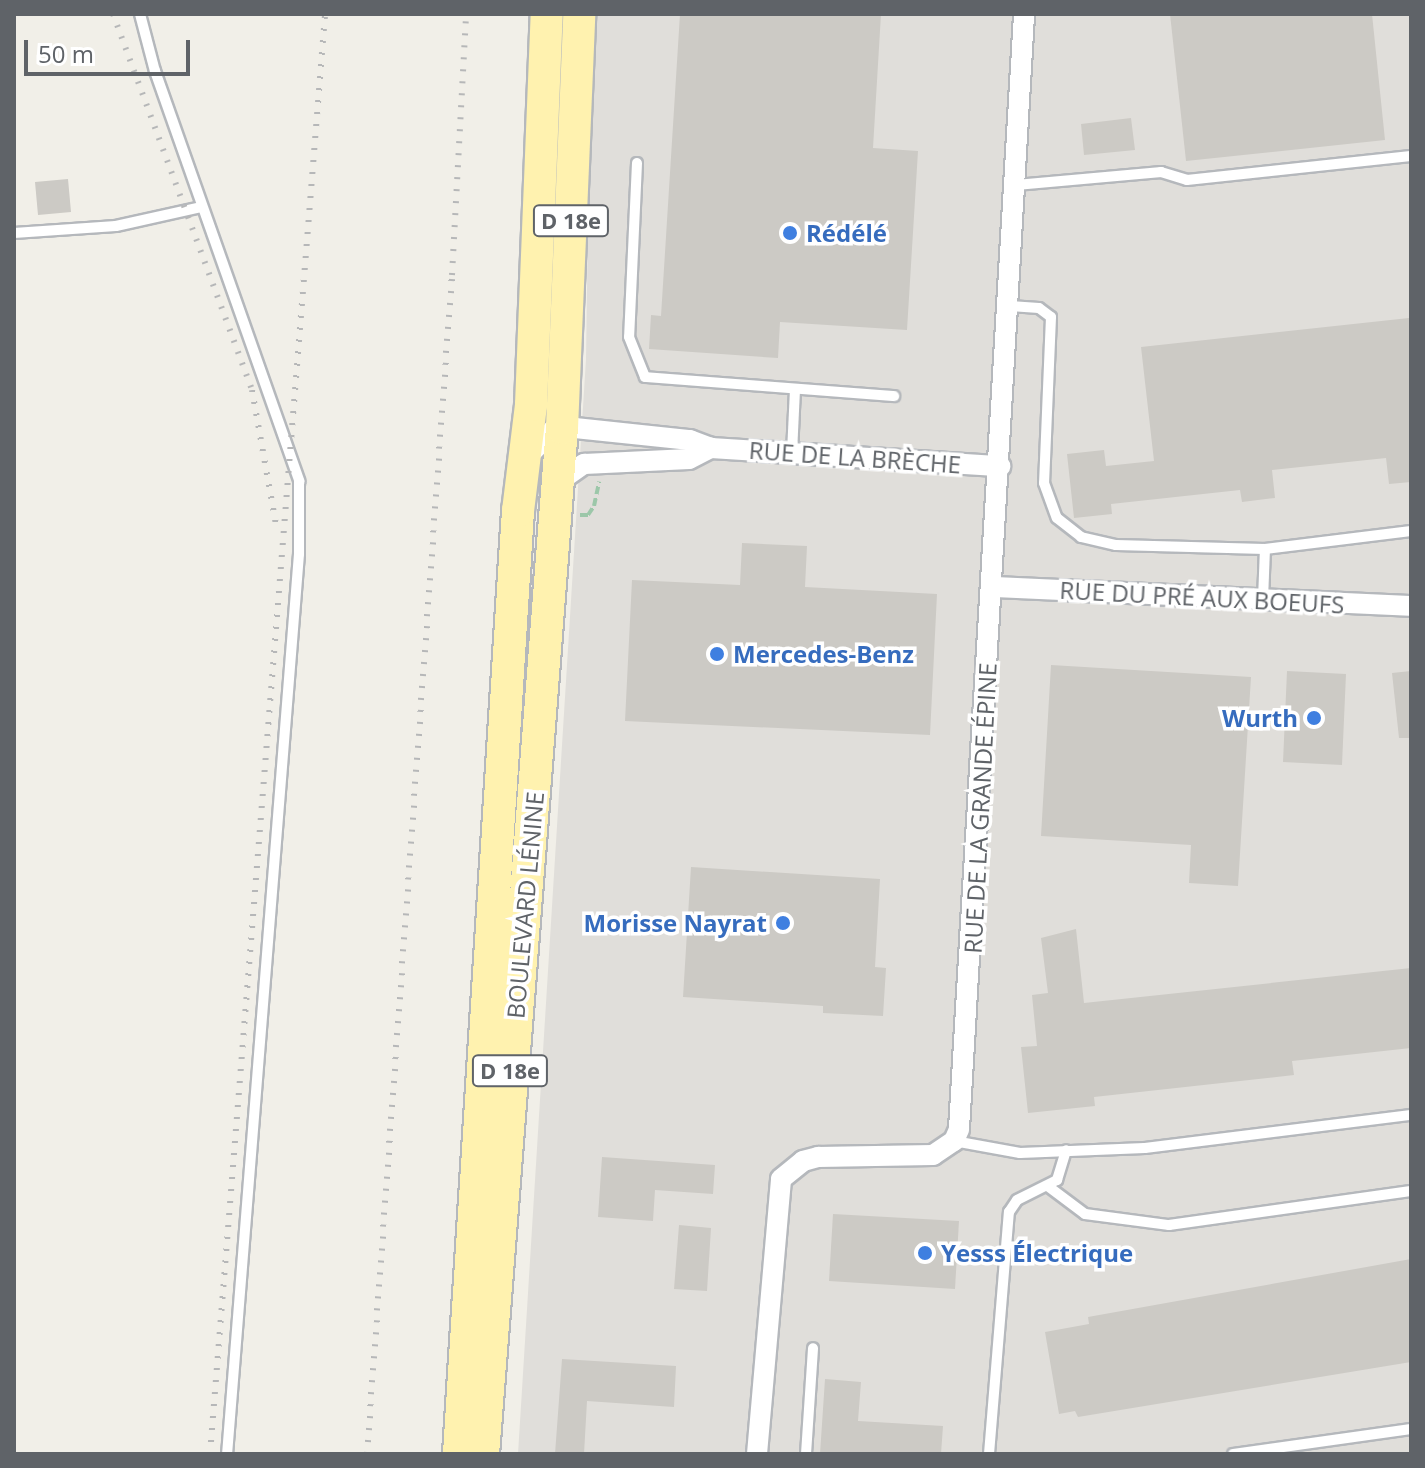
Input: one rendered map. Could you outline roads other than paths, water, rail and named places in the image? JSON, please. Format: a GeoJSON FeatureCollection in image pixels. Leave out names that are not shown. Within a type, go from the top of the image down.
{"type":"FeatureCollection","features":[{"type":"Feature","properties":{"kind":"main road","name":"BOULEVARD LÉNINE"},"geometry":{"type":"LineString","coordinates":[[459,1454],[523,465],[531,405],[547,14]]}},
{"type":"Feature","properties":{"kind":"main road","name":"BOULEVARD LÉNINE"},"geometry":{"type":"LineString","coordinates":[[483,1454],[562,452],[579,14]]}},
{"type":"Feature","properties":{"kind":"street","name":"RUE DE LA GRANDE ÉPINE"},"geometry":{"type":"LineString","coordinates":[[954,1141],[962,1111],[1010,306],[1024,14]]}},
{"type":"Feature","properties":{"kind":"street","name":"BOULEVARD LÉNINE"},"geometry":{"type":"LineString","coordinates":[[531,405],[562,452]]}},
{"type":"Feature","properties":{"kind":"street","name":"RUE DE LA BRÈCHE"},"geometry":{"type":"LineString","coordinates":[[562,452],[690,440],[711,448],[1000,466]]}},
{"type":"Feature","properties":{"kind":"street","name":"RUE DE LA BRÈCHE"},"geometry":{"type":"LineString","coordinates":[[562,452],[689,459],[711,448]]}},
{"type":"Feature","properties":{"kind":"street"},"geometry":{"type":"LineString","coordinates":[[523,465],[562,452]]}},
{"type":"Feature","properties":{"kind":"street","name":"RUE DU PRÉ AUX BOEUFS"},"geometry":{"type":"LineString","coordinates":[[994,587],[1411,606]]}},
{"type":"Feature","properties":{"kind":"street"},"geometry":{"type":"LineString","coordinates":[[757,1454],[781,1179],[803,1161],[818,1157],[915,1159],[933,1155],[954,1141]]}},
{"type":"Feature","properties":{"kind":"lane"},"geometry":{"type":"LineString","coordinates":[[140,14],[202,207],[299,481],[300,507],[227,1454]]}},
{"type":"Feature","properties":{"kind":"lane"},"geometry":{"type":"LineString","coordinates":[[1016,185],[1161,172],[1187,180],[1411,156]]}},
{"type":"Feature","properties":{"kind":"lane"},"geometry":{"type":"LineString","coordinates":[[637,163],[629,337],[639,370],[655,382],[894,396]]}},
{"type":"Feature","properties":{"kind":"lane"},"geometry":{"type":"LineString","coordinates":[[14,233],[116,226],[202,207]]}},
{"type":"Feature","properties":{"kind":"lane"},"geometry":{"type":"LineString","coordinates":[[1010,306],[1039,308],[1051,317],[1044,483],[1066,528],[1116,545],[1265,549],[1411,531]]}},
{"type":"Feature","properties":{"kind":"lane"},"geometry":{"type":"LineString","coordinates":[[792,453],[795,390]]}},
{"type":"Feature","properties":{"kind":"lane"},"geometry":{"type":"LineString","coordinates":[[1263,600],[1265,549]]}},
{"type":"Feature","properties":{"kind":"lane"},"geometry":{"type":"LineString","coordinates":[[954,1141],[996,1151],[1145,1148],[1411,1115]]}},
{"type":"Feature","properties":{"kind":"lane"},"geometry":{"type":"LineString","coordinates":[[989,1454],[1009,1212],[1017,1200],[1049,1187],[1066,1150]]}},
{"type":"Feature","properties":{"kind":"lane"},"geometry":{"type":"LineString","coordinates":[[1049,1187],[1085,1214],[1169,1225],[1411,1191]]}},
{"type":"Feature","properties":{"kind":"lane"},"geometry":{"type":"LineString","coordinates":[[806,1454],[813,1348]]}},
{"type":"Feature","properties":{"kind":"lane"},"geometry":{"type":"LineString","coordinates":[[1233,1454],[1411,1429]]}},
{"type":"Feature","properties":{"kind":"railway"},"geometry":{"type":"LineString","coordinates":[[113,14],[252,390],[277,531]]}},
{"type":"Feature","properties":{"kind":"railway"},"geometry":{"type":"LineString","coordinates":[[210,1454],[325,14]]}},
{"type":"Feature","properties":{"kind":"railway"},"geometry":{"type":"LineString","coordinates":[[367,1454],[452,275],[466,14]]}},
{"type":"Feature","properties":{"kind":"place","name":"Rédélé"},"geometry":{"type":"Point","coordinates":[790,233]}},
{"type":"Feature","properties":{"kind":"place","name":"Mercedes-Benz"},"geometry":{"type":"Point","coordinates":[717,654]}},
{"type":"Feature","properties":{"kind":"place","name":"Wurth"},"geometry":{"type":"Point","coordinates":[1314,718]}},
{"type":"Feature","properties":{"kind":"place","name":"Morisse Nayrat"},"geometry":{"type":"Point","coordinates":[783,923]}},
{"type":"Feature","properties":{"kind":"place","name":"Yesss Électrique"},"geometry":{"type":"Point","coordinates":[925,1253]}}]}
